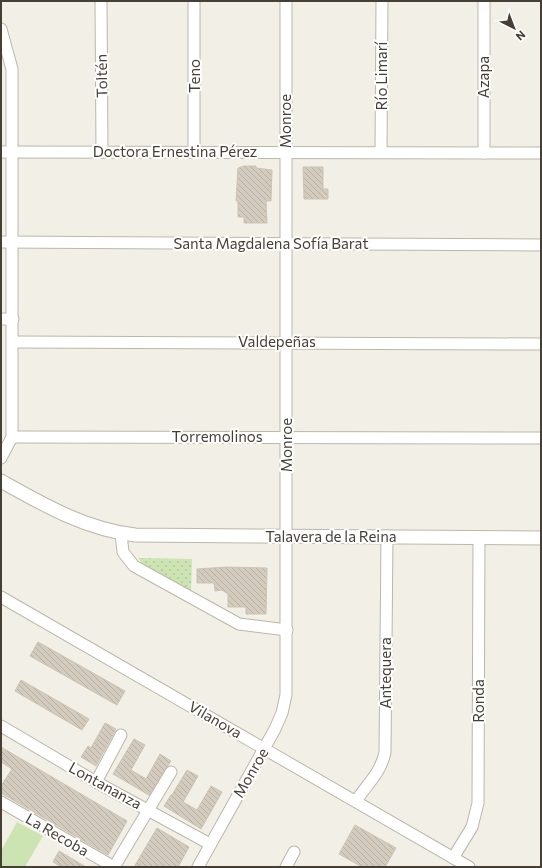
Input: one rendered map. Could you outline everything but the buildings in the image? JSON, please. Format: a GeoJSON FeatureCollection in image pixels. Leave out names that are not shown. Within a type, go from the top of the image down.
{"type":"FeatureCollection","features":[{"type":"Feature","properties":{"kind":"street","name":"Toltén"},"geometry":{"type":"LineString","coordinates":[[101,1],[102,152]]}},
{"type":"Feature","properties":{"kind":"street","name":"Teno"},"geometry":{"type":"LineString","coordinates":[[194,1],[194,152]]}},
{"type":"Feature","properties":{"kind":"street","name":"Monroe"},"geometry":{"type":"LineString","coordinates":[[198,867],[265,749],[282,714],[286,695],[286,1]]}},
{"type":"Feature","properties":{"kind":"street","name":"Río Limarí"},"geometry":{"type":"LineString","coordinates":[[381,152],[382,1]]}},
{"type":"Feature","properties":{"kind":"street","name":"Azapa"},"geometry":{"type":"LineString","coordinates":[[484,1],[484,153]]}},
{"type":"Feature","properties":{"kind":"street"},"geometry":{"type":"LineString","coordinates":[[1,29],[12,69],[6,152],[13,242],[12,342],[7,389],[12,437],[1,458]]}},
{"type":"Feature","properties":{"kind":"street","name":"Doctora Ernestina Pérez"},"geometry":{"type":"LineString","coordinates":[[6,152],[541,153]]}},
{"type":"Feature","properties":{"kind":"street","name":"Santa Magdalena Sofía Barat"},"geometry":{"type":"LineString","coordinates":[[1,242],[541,245]]}},
{"type":"Feature","properties":{"kind":"street"},"geometry":{"type":"LineString","coordinates":[[1,319],[12,319]]}},
{"type":"Feature","properties":{"kind":"street","name":"Valdepeñas"},"geometry":{"type":"LineString","coordinates":[[12,342],[541,344]]}},
{"type":"Feature","properties":{"kind":"street","name":"Torremolinos"},"geometry":{"type":"LineString","coordinates":[[12,437],[541,438]]}},
{"type":"Feature","properties":{"kind":"street","name":"Talavera de la Reina"},"geometry":{"type":"LineString","coordinates":[[1,481],[76,521],[121,534],[147,536],[387,536],[541,538]]}},
{"type":"Feature","properties":{"kind":"street"},"geometry":{"type":"LineString","coordinates":[[121,534],[123,552],[134,566],[239,624],[287,630]]}},
{"type":"Feature","properties":{"kind":"street","name":"Antequera"},"geometry":{"type":"LineString","coordinates":[[356,801],[376,775],[383,763],[385,752],[387,536]]}},
{"type":"Feature","properties":{"kind":"street","name":"Ronda"},"geometry":{"type":"LineString","coordinates":[[454,858],[472,827],[478,803],[479,537]]}},
{"type":"Feature","properties":{"kind":"street","name":"Vilanova"},"geometry":{"type":"LineString","coordinates":[[1,597],[470,867]]}},
{"type":"Feature","properties":{"kind":"street","name":"Lontananza"},"geometry":{"type":"LineString","coordinates":[[1,726],[96,782],[210,844]]}},
{"type":"Feature","properties":{"kind":"street"},"geometry":{"type":"LineString","coordinates":[[96,782],[121,735]]}},
{"type":"Feature","properties":{"kind":"street"},"geometry":{"type":"LineString","coordinates":[[114,867],[171,772]]}},
{"type":"Feature","properties":{"kind":"street","name":"La Recoba"},"geometry":{"type":"LineString","coordinates":[[1,802],[114,867]]}},
{"type":"Feature","properties":{"kind":"street"},"geometry":{"type":"LineString","coordinates":[[286,867],[294,852]]}},
{"type":"Feature","properties":{"kind":"green space"},"geometry":{"type":"Polygon","coordinates":[[[138,558],[192,559],[191,591],[146,568],[138,558]]]}},
{"type":"Feature","properties":{"kind":"green space"},"geometry":{"type":"Polygon","coordinates":[[[17,822],[43,836],[25,867],[1,867],[1,851],[17,822]]]}}]}
